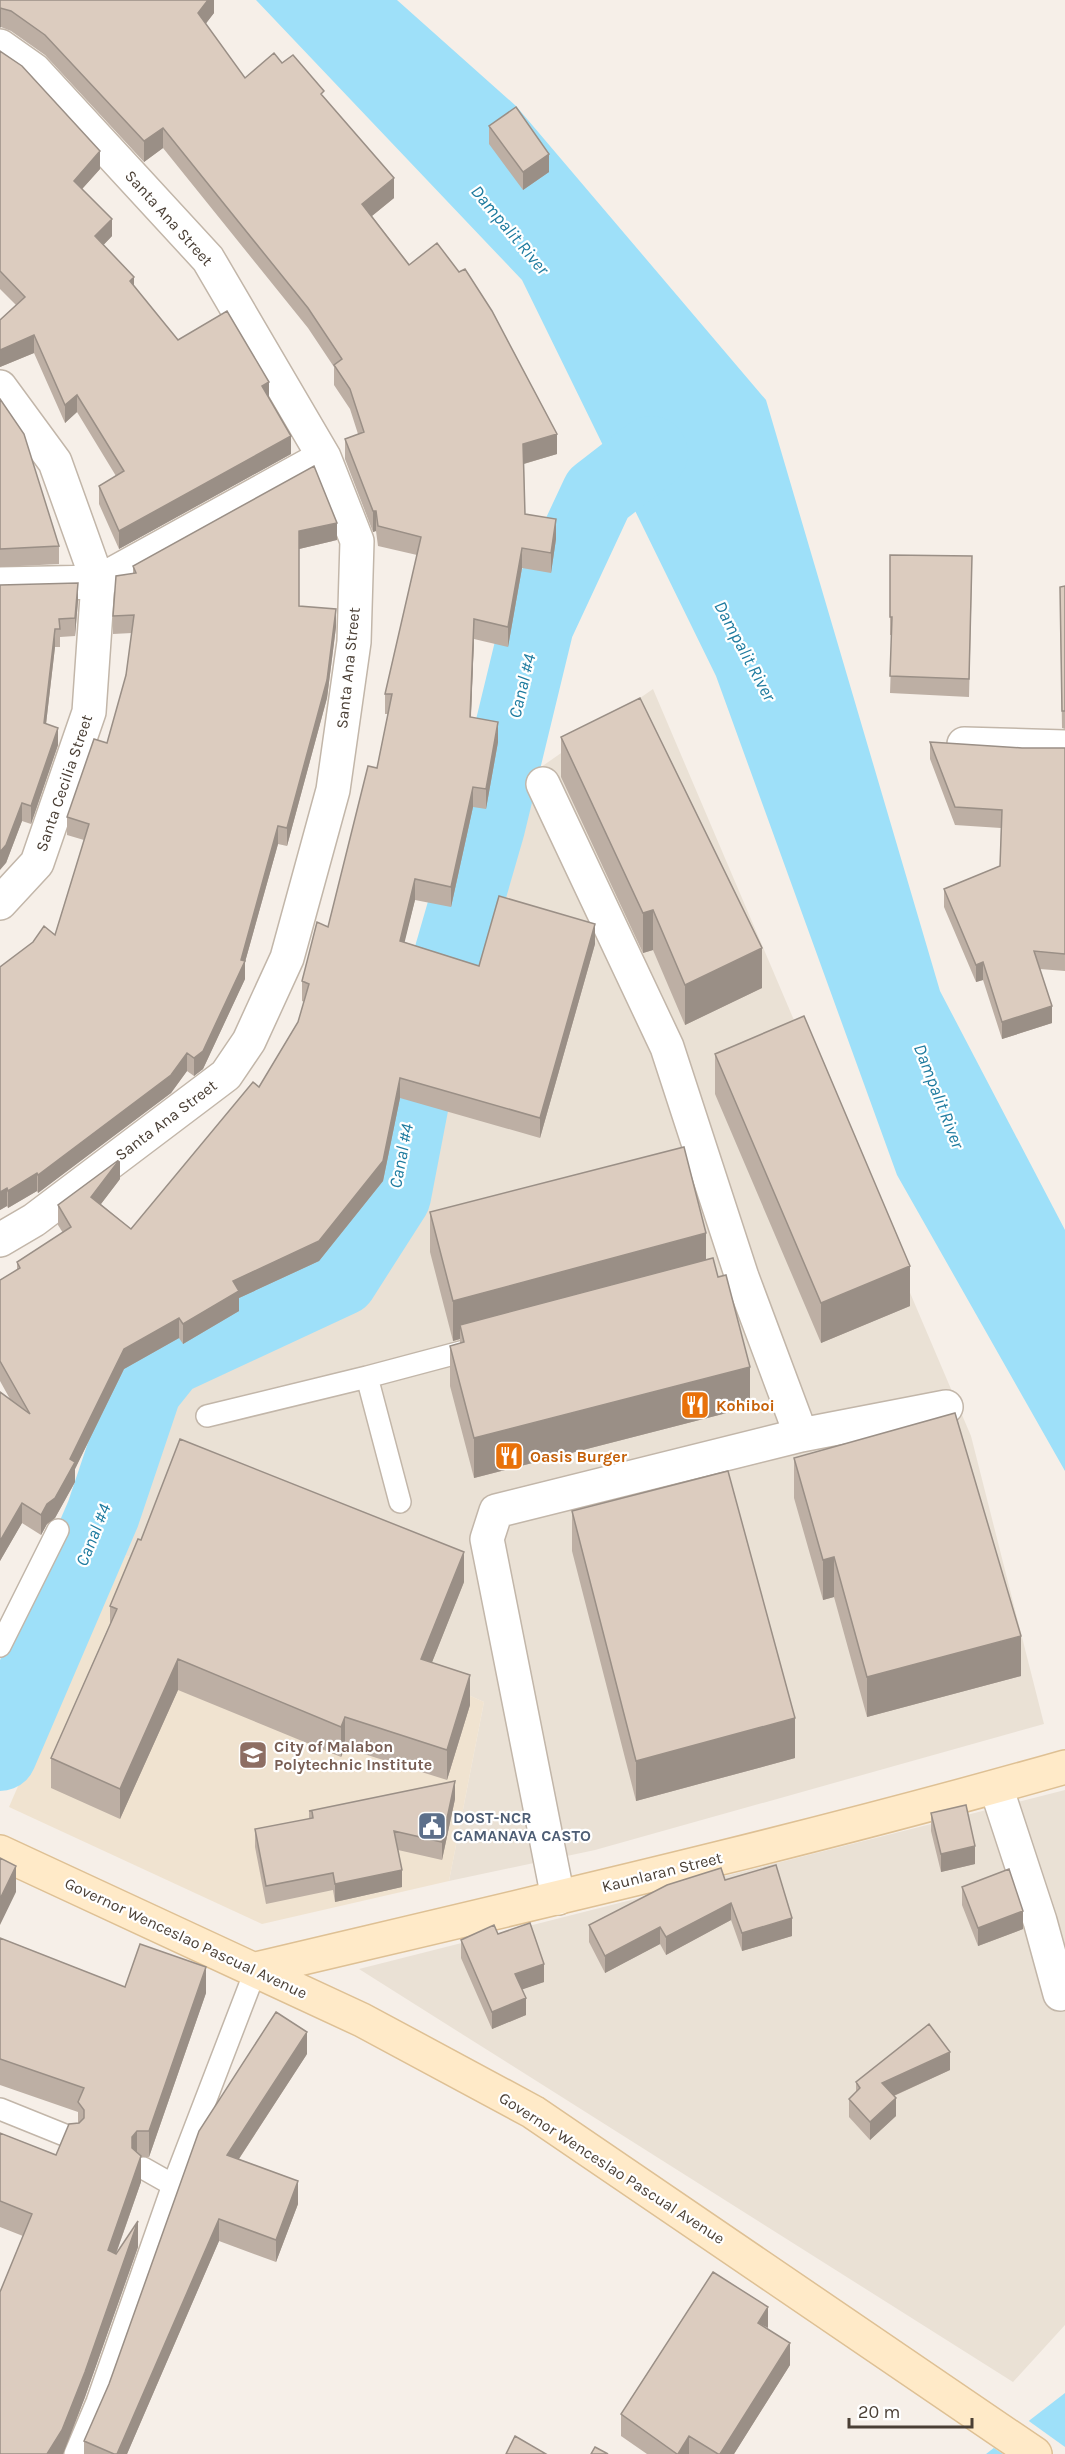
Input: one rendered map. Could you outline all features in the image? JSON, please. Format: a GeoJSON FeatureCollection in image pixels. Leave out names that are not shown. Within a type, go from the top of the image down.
{"type":"FeatureCollection","features":[{"type":"Feature","properties":{"kind":"main road","name":"Kaunlaran Street"},"geometry":{"type":"LineString","coordinates":[[256,1969],[558,1898],[996,1787],[1065,1767]]}},
{"type":"Feature","properties":{"kind":"main road","name":"Governor Wenceslao Pascual Avenue"},"geometry":{"type":"LineString","coordinates":[[0,1852],[256,1969],[433,2056],[533,2112],[1035,2454]]}},
{"type":"Feature","properties":{"kind":"street","name":"Santa Ana Street"},"geometry":{"type":"LineString","coordinates":[[0,46],[34,70],[208,259],[324,457],[357,541],[354,642],[333,790],[287,958],[249,1041],[226,1075],[34,1220],[0,1240]]}},
{"type":"Feature","properties":{"kind":"street","name":"Santa Cecilia Street"},"geometry":{"type":"LineString","coordinates":[[0,387],[55,462],[98,582],[89,712],[37,863],[0,903]]}},
{"type":"Feature","properties":{"kind":"street"},"geometry":{"type":"LineString","coordinates":[[0,584],[98,582],[324,457]]}},
{"type":"Feature","properties":{"kind":"street"},"geometry":{"type":"LineString","coordinates":[[964,744],[1065,747]]}},
{"type":"Feature","properties":{"kind":"street"},"geometry":{"type":"LineString","coordinates":[[543,784],[667,1047],[731,1280],[801,1436]]}},
{"type":"Feature","properties":{"kind":"street"},"geometry":{"type":"LineString","coordinates":[[558,1898],[487,1539],[496,1510],[801,1436],[946,1407]]}},
{"type":"Feature","properties":{"kind":"street"},"geometry":{"type":"LineString","coordinates":[[996,1787],[1040,1921],[1060,1994]]}},
{"type":"Feature","properties":{"kind":"lane"},"geometry":{"type":"LineString","coordinates":[[207,1416],[492,1344]]}},
{"type":"Feature","properties":{"kind":"lane"},"geometry":{"type":"LineString","coordinates":[[367,1377],[400,1502]]}},
{"type":"Feature","properties":{"kind":"lane"},"geometry":{"type":"LineString","coordinates":[[0,1646],[58,1530]]}},
{"type":"Feature","properties":{"kind":"lane"},"geometry":{"type":"LineString","coordinates":[[75,2454],[97,2402],[173,2185],[256,1969]]}},
{"type":"Feature","properties":{"kind":"lane"},"geometry":{"type":"LineString","coordinates":[[0,2109],[72,2138]]}},
{"type":"Feature","properties":{"kind":"lane"},"geometry":{"type":"LineString","coordinates":[[143,2168],[173,2185]]}},
{"type":"Feature","properties":{"kind":"shaded area"},"geometry":{"type":"Polygon","coordinates":[[[653,689],[971,1436],[1044,1724],[595,1850],[449,1881],[484,1702],[303,1621],[119,1553],[168,1365],[353,1312],[366,1253],[415,1188],[521,781],[653,689]]]}},
{"type":"Feature","properties":{"kind":"shaded area","name":"City of Malabon Polytechnic Institute"},"geometry":{"type":"Polygon","coordinates":[[[119,1553],[303,1621],[484,1702],[449,1881],[262,1924],[9,1807],[119,1553]]]}},
{"type":"Feature","properties":{"kind":"shaded area"},"geometry":{"type":"Polygon","coordinates":[[[1065,1790],[1065,2325],[1013,2382],[359,1969],[1065,1790]]]}},
{"type":"Feature","properties":{"kind":"water","name":"Dampalit River"},"geometry":{"type":"Polygon","coordinates":[[[256,0],[397,0],[516,106],[766,400],[940,991],[1065,1230],[1065,1471],[897,1175],[716,676],[522,280],[256,0]]]}},
{"type":"Feature","properties":{"kind":"water"},"geometry":{"type":"Polygon","coordinates":[[[1065,2393],[1065,2454],[986,2454],[1065,2393]]]}},
{"type":"Feature","properties":{"kind":"pier"},"geometry":{"type":"Polygon","coordinates":[[[1026,2419],[1065,2447],[1065,2454],[1003,2454],[991,2446],[1026,2419]]]}},
{"type":"Feature","properties":{"kind":"building"},"geometry":{"type":"Polygon","coordinates":[[[0,0],[208,0],[198,13],[245,78],[274,53],[282,63],[293,55],[324,91],[321,94],[394,178],[362,204],[409,265],[437,243],[459,272],[465,269],[492,311],[557,434],[523,444],[525,514],[556,519],[551,553],[522,548],[508,627],[474,619],[470,717],[498,722],[486,789],[473,787],[451,887],[415,879],[400,941],[479,966],[499,896],[595,924],[540,1118],[400,1078],[383,1161],[319,1241],[233,1281],[239,1291],[183,1324],[179,1318],[124,1349],[70,1459],[75,1462],[55,1498],[47,1504],[41,1515],[22,1503],[0,1541],[0,1392],[30,1414],[0,1361],[0,1280],[20,1268],[17,1262],[71,1227],[58,1205],[120,1159],[91,1197],[131,1229],[253,1082],[259,1087],[298,1022],[309,984],[302,981],[317,922],[328,927],[368,766],[377,768],[392,694],[385,694],[421,537],[378,526],[376,511],[373,511],[345,439],[364,432],[350,389],[334,365],[342,359],[308,308],[163,128],[144,141],[45,35],[11,11],[0,8],[0,0]]]}},
{"type":"Feature","properties":{"kind":"building"},"geometry":{"type":"Polygon","coordinates":[[[0,51],[22,66],[100,151],[74,181],[112,219],[95,236],[134,277],[130,281],[178,340],[227,311],[269,382],[262,386],[291,436],[119,531],[99,486],[124,471],[77,395],[65,405],[34,335],[0,350],[0,320],[25,297],[0,271],[0,51]]]}},
{"type":"Feature","properties":{"kind":"building"},"geometry":{"type":"Polygon","coordinates":[[[516,107],[549,154],[523,172],[489,126],[516,107]]]}},
{"type":"Feature","properties":{"kind":"building"},"geometry":{"type":"Polygon","coordinates":[[[0,399],[24,434],[59,546],[0,549],[0,399]]]}},
{"type":"Feature","properties":{"kind":"building"},"geometry":{"type":"Polygon","coordinates":[[[314,466],[337,523],[299,531],[299,606],[336,609],[327,680],[287,828],[278,826],[241,960],[245,961],[203,1051],[194,1058],[187,1053],[171,1075],[38,1175],[37,1173],[8,1191],[7,1188],[0,1192],[0,967],[33,942],[44,926],[55,935],[89,824],[67,817],[94,739],[107,743],[126,675],[134,615],[113,616],[116,576],[136,573],[133,566],[314,466]]]}},
{"type":"Feature","properties":{"kind":"building"},"geometry":{"type":"Polygon","coordinates":[[[890,555],[972,556],[969,679],[890,676],[892,617],[890,617],[890,555]]]}},
{"type":"Feature","properties":{"kind":"building"},"geometry":{"type":"Polygon","coordinates":[[[78,583],[75,618],[59,619],[60,629],[55,629],[44,723],[58,728],[31,806],[22,803],[6,845],[0,852],[0,585],[78,583]]]}},
{"type":"Feature","properties":{"kind":"building"},"geometry":{"type":"Polygon","coordinates":[[[1065,586],[1065,711],[1062,711],[1060,587],[1065,586]]]}},
{"type":"Feature","properties":{"kind":"building"},"geometry":{"type":"Polygon","coordinates":[[[640,698],[762,948],[685,985],[653,910],[643,913],[561,737],[640,698]]]}},
{"type":"Feature","properties":{"kind":"building"},"geometry":{"type":"Polygon","coordinates":[[[930,742],[1022,748],[1065,748],[1065,954],[1034,951],[1052,1006],[1002,1022],[983,962],[976,965],[944,889],[1000,866],[1002,810],[955,807],[930,742]]]}},
{"type":"Feature","properties":{"kind":"building"},"geometry":{"type":"Polygon","coordinates":[[[804,1016],[910,1266],[821,1303],[715,1054],[804,1016]]]}},
{"type":"Feature","properties":{"kind":"building"},"geometry":{"type":"Polygon","coordinates":[[[684,1147],[706,1233],[453,1301],[430,1212],[684,1147]]]}},
{"type":"Feature","properties":{"kind":"building"},"geometry":{"type":"Polygon","coordinates":[[[713,1258],[718,1277],[726,1275],[750,1367],[474,1438],[450,1346],[464,1342],[460,1325],[713,1258]]]}},
{"type":"Feature","properties":{"kind":"building"},"geometry":{"type":"Polygon","coordinates":[[[955,1413],[1021,1636],[867,1677],[834,1557],[823,1560],[794,1458],[955,1413]]]}},
{"type":"Feature","properties":{"kind":"building"},"geometry":{"type":"Polygon","coordinates":[[[180,1439],[464,1552],[421,1659],[470,1675],[447,1750],[345,1717],[341,1727],[178,1659],[120,1789],[51,1758],[117,1609],[110,1606],[138,1539],[141,1540],[180,1439]]]}},
{"type":"Feature","properties":{"kind":"building"},"geometry":{"type":"Polygon","coordinates":[[[728,1471],[795,1718],[636,1761],[572,1511],[728,1471]]]}},
{"type":"Feature","properties":{"kind":"building"},"geometry":{"type":"Polygon","coordinates":[[[455,1781],[442,1842],[394,1831],[402,1870],[335,1884],[333,1873],[266,1886],[255,1829],[313,1818],[312,1811],[309,1811],[455,1781]]]}},
{"type":"Feature","properties":{"kind":"building"},"geometry":{"type":"Polygon","coordinates":[[[966,1805],[975,1846],[941,1854],[931,1813],[966,1805]]]}},
{"type":"Feature","properties":{"kind":"building"},"geometry":{"type":"Polygon","coordinates":[[[0,1858],[16,1866],[0,1899],[0,1858]]]}},
{"type":"Feature","properties":{"kind":"building"},"geometry":{"type":"Polygon","coordinates":[[[776,1865],[792,1918],[742,1933],[731,1903],[666,1937],[660,1927],[605,1956],[589,1925],[667,1885],[721,1868],[725,1880],[776,1865]]]}},
{"type":"Feature","properties":{"kind":"building"},"geometry":{"type":"Polygon","coordinates":[[[1009,1869],[1023,1911],[978,1928],[962,1887],[1009,1869]]]}},
{"type":"Feature","properties":{"kind":"building"},"geometry":{"type":"Polygon","coordinates":[[[530,1923],[544,1964],[515,1974],[526,1998],[492,2012],[461,1940],[494,1925],[498,1934],[530,1923]]]}},
{"type":"Feature","properties":{"kind":"building"},"geometry":{"type":"Polygon","coordinates":[[[0,1938],[125,1987],[140,1944],[206,1967],[149,2131],[137,2131],[132,2137],[132,2148],[141,2156],[108,2250],[116,2254],[138,2221],[85,2372],[62,2430],[47,2454],[0,2454],[0,2292],[32,2214],[0,2201],[0,2133],[56,2155],[69,2124],[79,2123],[84,2118],[84,2110],[78,2102],[84,2088],[0,2059],[0,1938]]]}},
{"type":"Feature","properties":{"kind":"building"},"geometry":{"type":"Polygon","coordinates":[[[276,2012],[307,2032],[227,2155],[298,2181],[276,2240],[219,2219],[117,2454],[114,2454],[84,2441],[109,2384],[199,2131],[276,2012]]]}},
{"type":"Feature","properties":{"kind":"building"},"geometry":{"type":"Polygon","coordinates":[[[929,2024],[950,2052],[882,2083],[896,2098],[870,2122],[849,2099],[860,2088],[856,2082],[929,2024]]]}},
{"type":"Feature","properties":{"kind":"building"},"geometry":{"type":"Polygon","coordinates":[[[713,2272],[768,2307],[758,2323],[790,2343],[720,2454],[689,2436],[677,2454],[621,2414],[713,2272]]]}},
{"type":"Feature","properties":{"kind":"building"},"geometry":{"type":"Polygon","coordinates":[[[515,2436],[546,2454],[506,2454],[515,2436]]]}},
{"type":"Feature","properties":{"kind":"building"},"geometry":{"type":"Polygon","coordinates":[[[595,2447],[608,2454],[591,2454],[595,2447]]]}},
{"type":"Feature","properties":{"kind":"waterway","name":"Canal #4"},"geometry":{"type":"LineString","coordinates":[[0,1754],[103,1514],[145,1389],[169,1359],[341,1279],[394,1196],[419,1066],[488,827],[537,625],[598,494],[651,453]]}},
{"type":"Feature","properties":{"kind":"place","name":"Kohiboi"},"geometry":{"type":"Point","coordinates":[695,1405]}},
{"type":"Feature","properties":{"kind":"place","name":"Oasis Burger"},"geometry":{"type":"Point","coordinates":[509,1456]}},
{"type":"Feature","properties":{"kind":"place","name":"City of Malabon Polytechnic Institute"},"geometry":{"type":"Point","coordinates":[253,1755]}},
{"type":"Feature","properties":{"kind":"place","name":"DOST-NCR CAMANAVA CASTO"},"geometry":{"type":"Point","coordinates":[432,1826]}}]}
